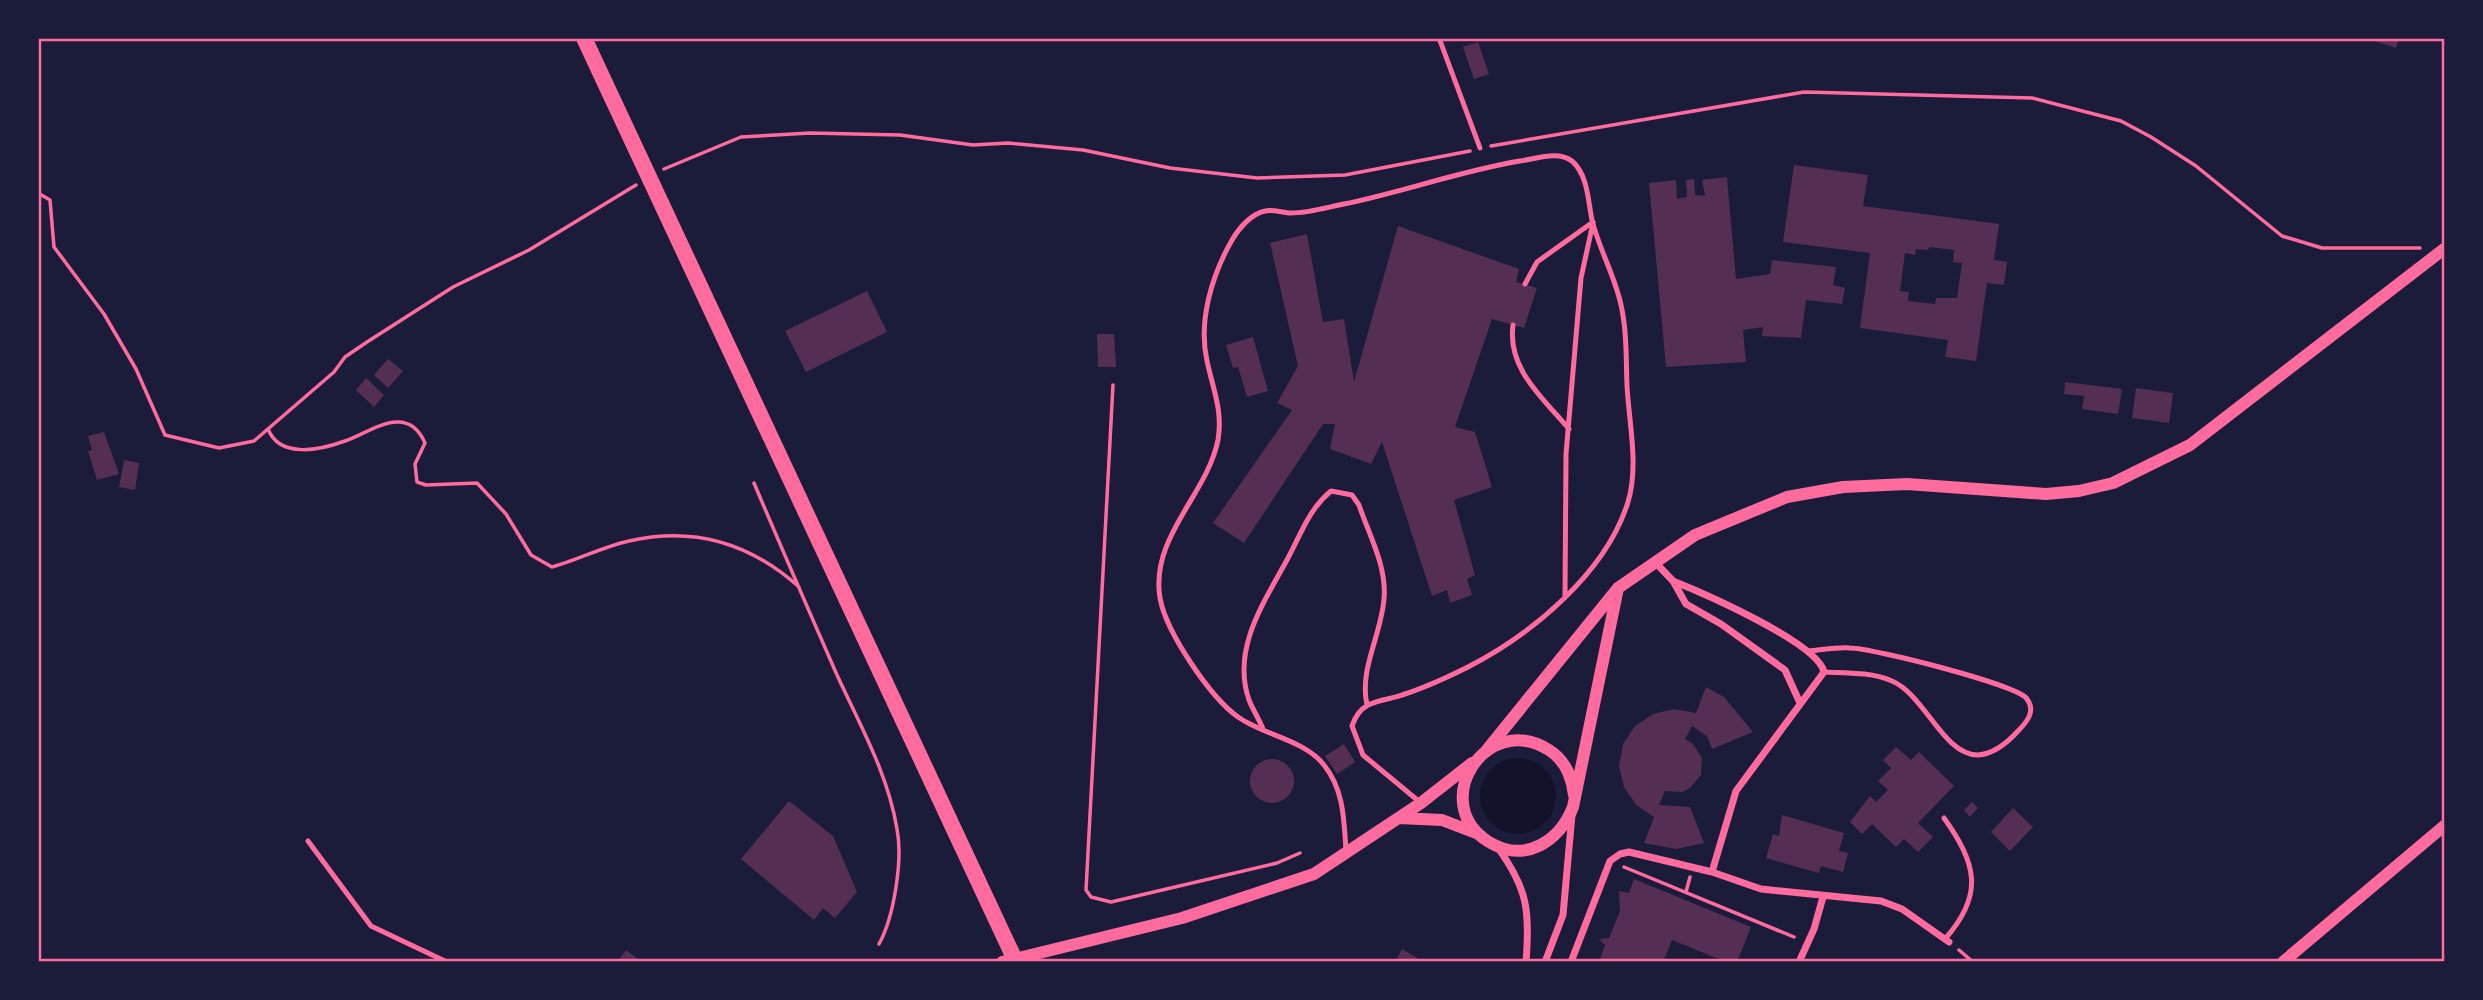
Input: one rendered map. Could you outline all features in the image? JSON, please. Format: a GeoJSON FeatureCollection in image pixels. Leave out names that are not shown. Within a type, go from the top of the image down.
{"type":"FeatureCollection","features":[{"type":"Feature","properties":{"kind":"main road"},"geometry":{"type":"LineString","coordinates":[[584,38],[1016,961]]}},
{"type":"Feature","properties":{"kind":"street"},"geometry":{"type":"LineString","coordinates":[[1478,833],[1465,812],[1463,797],[1468,773],[1481,755],[1618,588],[1695,535],[1787,497],[1832,489],[1907,484],[2046,495],[2113,483],[2190,445],[2439,248]]}},
{"type":"Feature","properties":{"kind":"street"},"geometry":{"type":"LineString","coordinates":[[1654,561],[1673,581],[1686,604],[1721,624],[1785,670],[1800,703]]}},
{"type":"Feature","properties":{"kind":"street"},"geometry":{"type":"LineString","coordinates":[[1673,581],[1714,597],[1808,651],[1822,663],[1824,672],[1736,791],[1712,872]]}},
{"type":"Feature","properties":{"kind":"street"},"geometry":{"type":"LineString","coordinates":[[1545,961],[1563,915],[1573,801],[1618,588]]}},
{"type":"Feature","properties":{"kind":"street"},"geometry":{"type":"LineString","coordinates":[[1002,961],[1182,918],[1267,892],[1314,874],[1421,803],[1481,755],[1511,741],[1538,744],[1554,753],[1566,767],[1573,801],[1563,828],[1545,844],[1522,850],[1498,847]]}},
{"type":"Feature","properties":{"kind":"street"},"geometry":{"type":"LineString","coordinates":[[1398,818],[1442,820],[1478,833],[1498,847],[1510,864],[1527,900],[1526,961]]}},
{"type":"Feature","properties":{"kind":"street"},"geometry":{"type":"LineString","coordinates":[[2283,961],[2445,825]]}},
{"type":"Feature","properties":{"kind":"street"},"geometry":{"type":"LineString","coordinates":[[1572,961],[1610,861],[1629,852],[1712,872],[1762,888],[1892,905],[1902,909],[1947,941]]}},
{"type":"Feature","properties":{"kind":"street"},"geometry":{"type":"LineString","coordinates":[[1799,961],[1814,929],[1823,897]]}},
{"type":"Feature","properties":{"kind":"lane"},"geometry":{"type":"LineString","coordinates":[[1439,38],[1480,148]]}},
{"type":"Feature","properties":{"kind":"lane"},"geometry":{"type":"LineString","coordinates":[[1346,854],[1340,796],[1324,764],[1313,755],[1239,719],[1220,701],[1184,650],[1160,597],[1161,567],[1169,541],[1182,513],[1212,466],[1219,435],[1219,396],[1207,360],[1204,330],[1211,289],[1234,235],[1251,217],[1266,210],[1293,214],[1499,164],[1562,156],[1573,162],[1582,176],[1593,222],[1621,303],[1633,468],[1630,495],[1624,514],[1584,578],[1534,626],[1468,667],[1404,695],[1367,705],[1357,713],[1352,726],[1363,755],[1421,803]]}},
{"type":"Feature","properties":{"kind":"lane"},"geometry":{"type":"LineString","coordinates":[[1525,284],[1537,262],[1593,222]]}},
{"type":"Feature","properties":{"kind":"lane"},"geometry":{"type":"LineString","coordinates":[[1565,596],[1563,552],[1569,429],[1581,278],[1593,222]]}},
{"type":"Feature","properties":{"kind":"lane"},"geometry":{"type":"LineString","coordinates":[[1513,325],[1510,343],[1518,366],[1569,429]]}},
{"type":"Feature","properties":{"kind":"lane"},"geometry":{"type":"LineString","coordinates":[[1263,729],[1249,699],[1244,677],[1248,638],[1261,606],[1306,520],[1331,491],[1352,495],[1359,505],[1382,574],[1382,615],[1364,690],[1367,705]]}},
{"type":"Feature","properties":{"kind":"lane"},"geometry":{"type":"LineString","coordinates":[[1808,651],[1852,648],[1979,678],[2019,691],[2027,697],[2031,706],[2029,720],[2009,741],[1988,754],[1966,753],[1950,743],[1928,712],[1895,682],[1871,675],[1824,672]]}},
{"type":"Feature","properties":{"kind":"lane"},"geometry":{"type":"LineString","coordinates":[[1944,818],[1966,851],[1973,881],[1970,900],[1947,941]]}},
{"type":"Feature","properties":{"kind":"lane"},"geometry":{"type":"LineString","coordinates":[[308,841],[372,926],[447,961]]}},
{"type":"Feature","properties":{"kind":"path"},"geometry":{"type":"LineString","coordinates":[[656,174],[741,137],[810,133],[900,135],[973,145],[1008,143],[1083,150],[1170,168],[1257,178],[1345,176],[1480,148],[1804,92],[2032,99],[2121,121],[2151,136],[2196,166],[2282,236],[2322,248],[2439,248]]}},
{"type":"Feature","properties":{"kind":"path"},"geometry":{"type":"LineString","coordinates":[[38,192],[50,200],[54,247],[111,325],[136,369],[164,435],[219,448],[254,441],[334,372],[345,357],[453,287],[651,185]]}},
{"type":"Feature","properties":{"kind":"path"},"geometry":{"type":"LineString","coordinates":[[1113,385],[1086,890],[1091,897],[1111,902],[1266,866],[1300,853]]}},
{"type":"Feature","properties":{"kind":"path"},"geometry":{"type":"LineString","coordinates":[[268,429],[272,439],[283,448],[306,449],[347,441],[385,423],[403,423],[415,428],[425,443],[415,464],[417,482],[426,485],[477,483],[506,514],[531,555],[552,567],[627,541],[659,536],[699,537],[757,554],[799,587]]}},
{"type":"Feature","properties":{"kind":"path"},"geometry":{"type":"LineString","coordinates":[[754,483],[878,764],[896,822],[895,882],[889,926],[879,944]]}},
{"type":"Feature","properties":{"kind":"path"},"geometry":{"type":"LineString","coordinates":[[1610,861],[1794,937]]}},
{"type":"Feature","properties":{"kind":"path"},"geometry":{"type":"LineString","coordinates":[[1947,941],[1973,961]]}},
{"type":"Feature","properties":{"kind":"shaded area"},"geometry":{"type":"Polygon","coordinates":[[[1518,758],[1533,761],[1545,769],[1553,781],[1556,796],[1553,811],[1545,823],[1533,831],[1518,834],[1503,831],[1491,823],[1483,811],[1480,796],[1483,781],[1491,769],[1503,761],[1518,758]]]}},
{"type":"Feature","properties":{"kind":"building"},"geometry":{"type":"Polygon","coordinates":[[[2366,38],[2399,38],[2396,48],[2366,38]]]}},
{"type":"Feature","properties":{"kind":"building"},"geometry":{"type":"Polygon","coordinates":[[[1478,42],[1489,74],[1474,79],[1463,47],[1478,42]]]}},
{"type":"Feature","properties":{"kind":"building"},"geometry":{"type":"Polygon","coordinates":[[[1794,165],[1868,175],[1863,206],[1999,224],[1994,260],[2007,262],[2004,285],[1987,283],[1976,361],[1945,357],[1948,340],[1860,328],[1870,253],[1783,242],[1794,165]],[[1929,247],[1928,250],[1916,249],[1915,255],[1905,253],[1900,291],[1909,292],[1908,301],[1935,304],[1936,298],[1957,298],[1962,263],[1953,262],[1954,250],[1929,247]]]}},
{"type":"Feature","properties":{"kind":"building"},"geometry":{"type":"Polygon","coordinates":[[[1727,177],[1736,279],[1770,274],[1772,260],[1836,267],[1833,285],[1845,288],[1842,304],[1806,300],[1801,338],[1762,336],[1763,327],[1743,330],[1746,362],[1666,367],[1649,183],[1676,180],[1677,199],[1687,197],[1686,180],[1694,179],[1695,195],[1705,196],[1702,180],[1727,177]]]}},
{"type":"Feature","properties":{"kind":"building"},"geometry":{"type":"Polygon","coordinates":[[[1398,226],[1519,269],[1516,282],[1537,288],[1524,328],[1492,319],[1455,427],[1475,432],[1492,487],[1454,500],[1475,575],[1467,579],[1472,595],[1450,603],[1447,590],[1432,596],[1382,442],[1371,464],[1330,449],[1335,424],[1323,424],[1244,543],[1213,523],[1292,410],[1277,403],[1298,366],[1270,243],[1307,234],[1323,322],[1344,319],[1354,382],[1398,226]]]}},
{"type":"Feature","properties":{"kind":"building"},"geometry":{"type":"Polygon","coordinates":[[[867,291],[887,332],[806,372],[785,331],[867,291]]]}},
{"type":"Feature","properties":{"kind":"building"},"geometry":{"type":"Polygon","coordinates":[[[1097,334],[1114,334],[1116,367],[1098,367],[1097,334]]]}},
{"type":"Feature","properties":{"kind":"building"},"geometry":{"type":"Polygon","coordinates":[[[1253,337],[1268,391],[1247,397],[1238,367],[1233,368],[1226,345],[1253,337]]]}},
{"type":"Feature","properties":{"kind":"building"},"geometry":{"type":"Polygon","coordinates":[[[388,359],[403,371],[388,388],[374,375],[388,359]]]}},
{"type":"Feature","properties":{"kind":"building"},"geometry":{"type":"Polygon","coordinates":[[[366,378],[384,395],[374,407],[356,390],[366,378]]]}},
{"type":"Feature","properties":{"kind":"building"},"geometry":{"type":"Polygon","coordinates":[[[2065,382],[2122,389],[2118,414],[2082,409],[2084,396],[2064,394],[2065,382]]]}},
{"type":"Feature","properties":{"kind":"building"},"geometry":{"type":"Polygon","coordinates":[[[2136,388],[2173,393],[2169,423],[2132,418],[2136,388]]]}},
{"type":"Feature","properties":{"kind":"building"},"geometry":{"type":"Polygon","coordinates":[[[104,432],[119,474],[97,480],[88,451],[92,450],[88,436],[104,432]]]}},
{"type":"Feature","properties":{"kind":"building"},"geometry":{"type":"Polygon","coordinates":[[[124,460],[139,463],[135,490],[119,487],[124,460]]]}},
{"type":"Feature","properties":{"kind":"building"},"geometry":{"type":"Polygon","coordinates":[[[1706,687],[1724,697],[1753,732],[1712,749],[1707,736],[1692,726],[1685,739],[1693,744],[1702,758],[1701,775],[1690,788],[1682,792],[1665,791],[1659,805],[1690,807],[1704,843],[1676,849],[1644,843],[1654,817],[1636,805],[1624,787],[1619,766],[1623,744],[1635,726],[1653,714],[1674,709],[1696,713],[1706,687]]]}},
{"type":"Feature","properties":{"kind":"building"},"geometry":{"type":"Polygon","coordinates":[[[1344,744],[1355,762],[1337,774],[1325,756],[1344,744]]]}},
{"type":"Feature","properties":{"kind":"building"},"geometry":{"type":"Polygon","coordinates":[[[1896,747],[1911,760],[1919,752],[1954,786],[1918,823],[1933,837],[1918,852],[1904,839],[1896,847],[1872,824],[1862,834],[1850,822],[1870,796],[1876,802],[1888,790],[1878,781],[1891,768],[1883,760],[1896,747]]]}},
{"type":"Feature","properties":{"kind":"building"},"geometry":{"type":"Polygon","coordinates":[[[1272,759],[1287,766],[1294,781],[1287,796],[1272,803],[1257,796],[1250,781],[1257,766],[1272,759]]]}},
{"type":"Feature","properties":{"kind":"building"},"geometry":{"type":"Polygon","coordinates":[[[789,801],[833,836],[857,892],[835,918],[823,908],[814,920],[741,859],[789,801]]]}},
{"type":"Feature","properties":{"kind":"building"},"geometry":{"type":"Polygon","coordinates":[[[1972,802],[1978,808],[1970,817],[1964,810],[1972,802]]]}},
{"type":"Feature","properties":{"kind":"building"},"geometry":{"type":"Polygon","coordinates":[[[2013,808],[2033,827],[2010,851],[1991,832],[2013,808]]]}},
{"type":"Feature","properties":{"kind":"building"},"geometry":{"type":"Polygon","coordinates":[[[1782,815],[1844,833],[1839,851],[1848,853],[1843,872],[1821,866],[1819,873],[1766,858],[1773,834],[1779,836],[1782,815]]]}},
{"type":"Feature","properties":{"kind":"building"},"geometry":{"type":"Polygon","coordinates":[[[1634,879],[1751,927],[1737,962],[1726,962],[1672,940],[1663,962],[1599,962],[1605,945],[1599,939],[1609,938],[1620,911],[1619,891],[1629,893],[1634,879]]]}},
{"type":"Feature","properties":{"kind":"building"},"geometry":{"type":"Polygon","coordinates":[[[1402,949],[1419,959],[1417,962],[1395,962],[1402,949]]]}},
{"type":"Feature","properties":{"kind":"building"},"geometry":{"type":"Polygon","coordinates":[[[626,950],[642,962],[617,962],[626,950]]]}}]}
